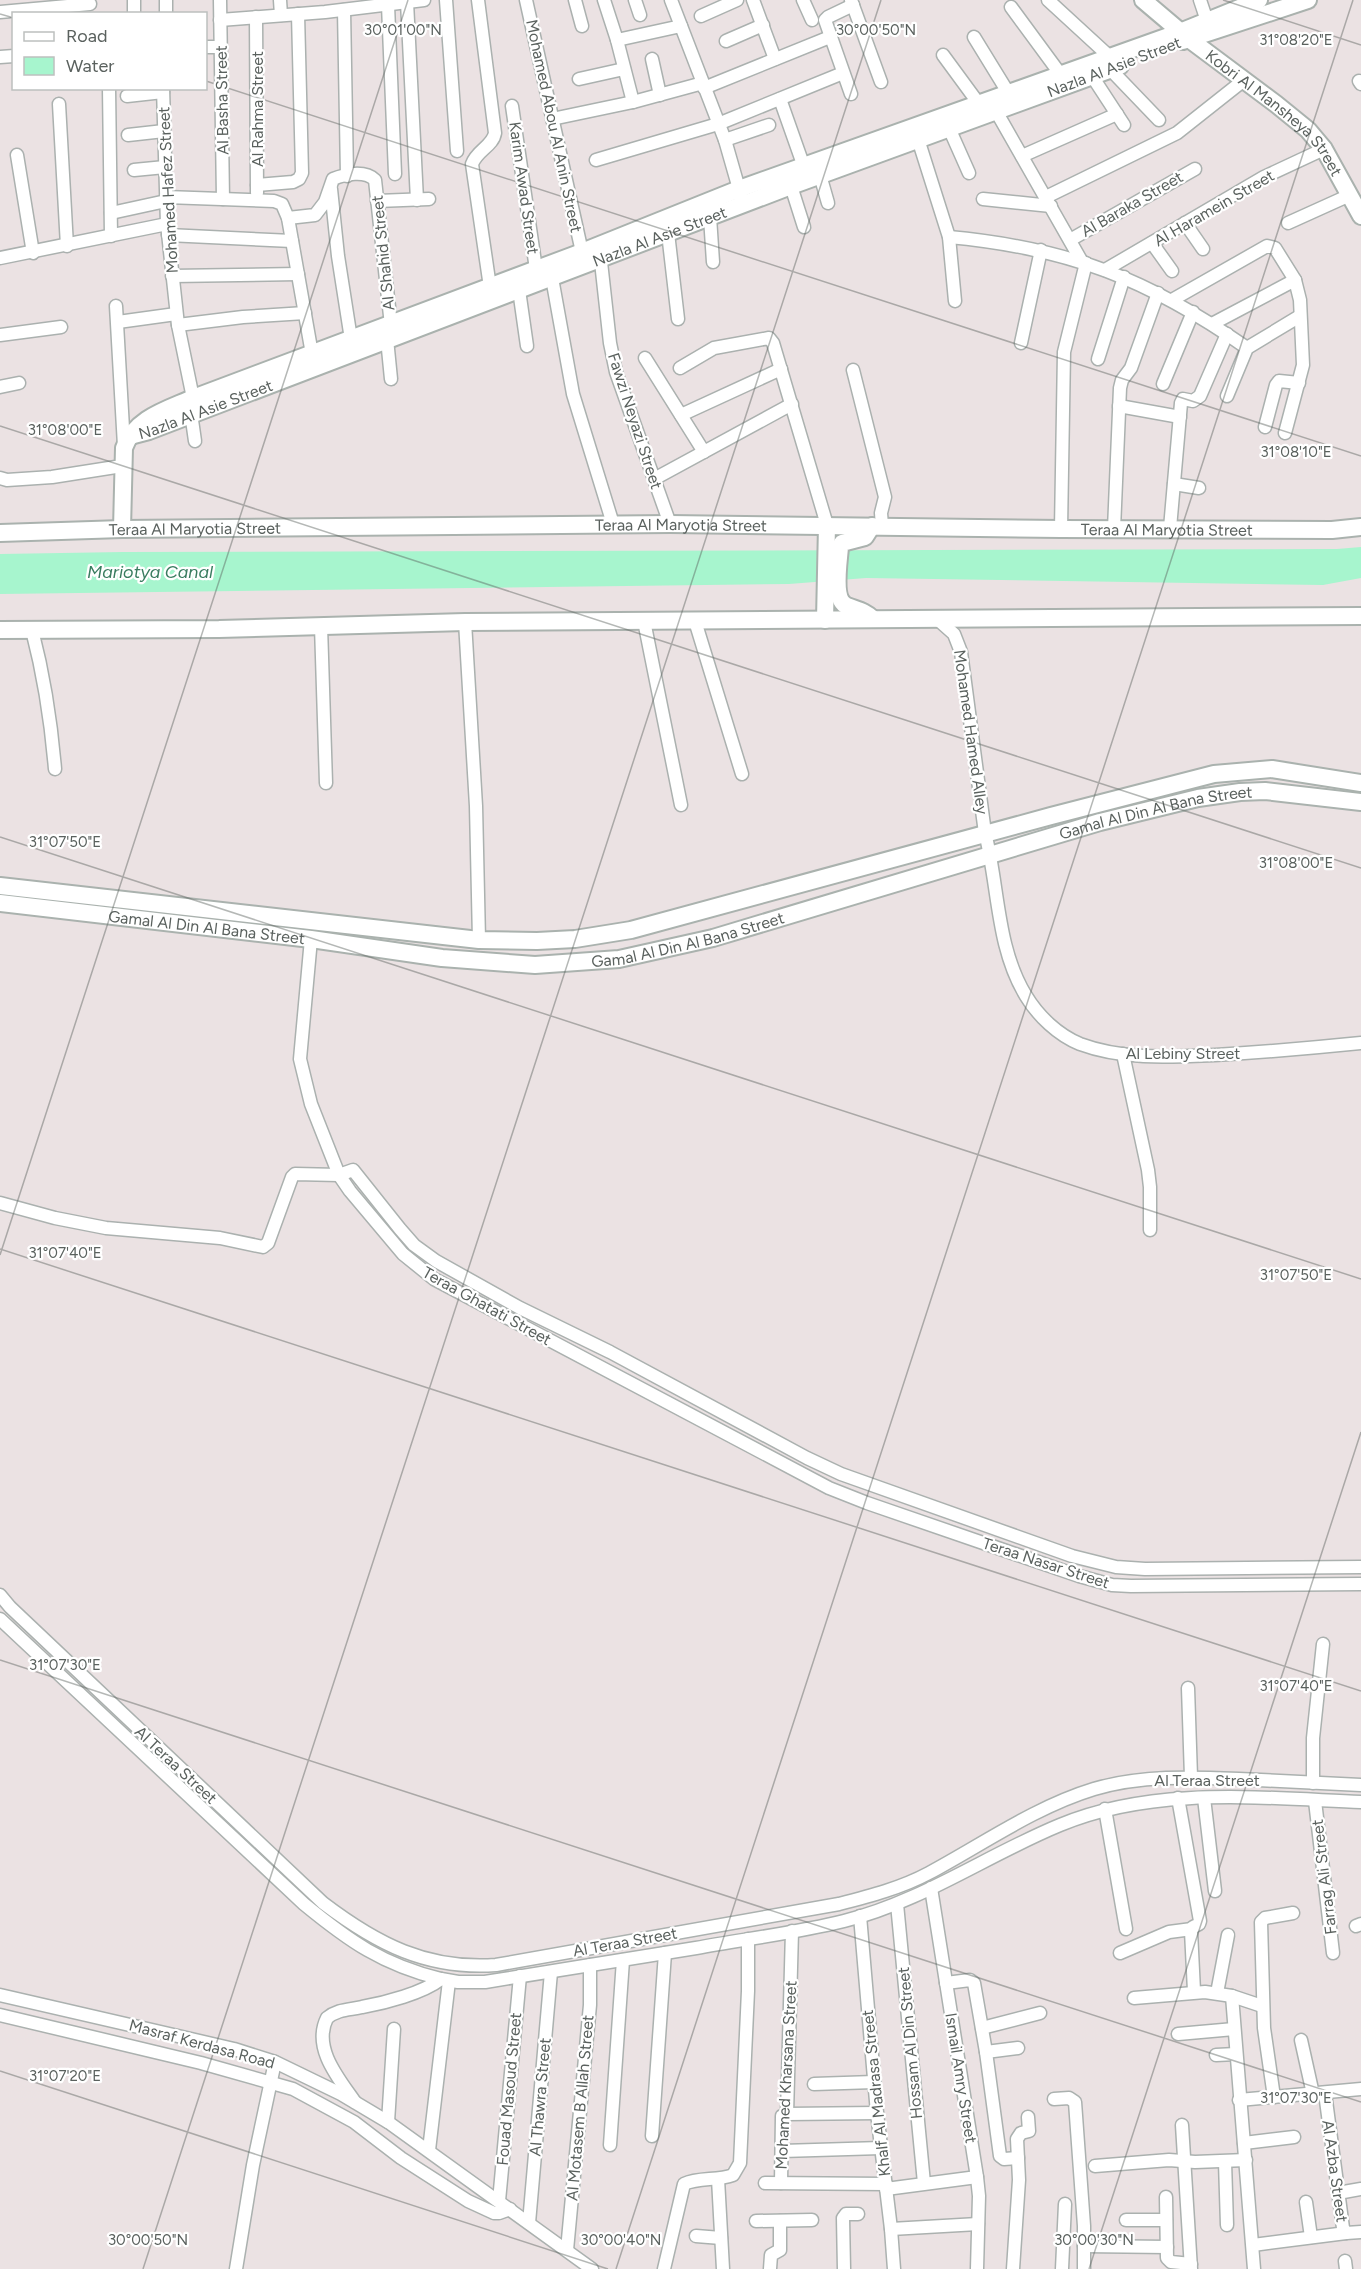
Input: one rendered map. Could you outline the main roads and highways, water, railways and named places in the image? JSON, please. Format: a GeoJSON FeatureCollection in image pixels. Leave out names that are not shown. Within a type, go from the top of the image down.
{"type":"FeatureCollection","features":[{"type":"Feature","properties":{"kind":"main road","name":"Kobri Al Mansheya Street"},"geometry":{"type":"LineString","coordinates":[[1143,0],[1185,36],[1308,130],[1324,149],[1354,196],[1361,216]]}},
{"type":"Feature","properties":{"kind":"main road"},"geometry":{"type":"LineString","coordinates":[[1209,26],[1259,0]]}},
{"type":"Feature","properties":{"kind":"main road"},"geometry":{"type":"LineString","coordinates":[[1209,26],[1308,0]]}},
{"type":"Feature","properties":{"kind":"main road","name":"Nazla Al Asie Street"},"geometry":{"type":"LineString","coordinates":[[122,529],[122,466],[127,442],[144,421],[153,415],[192,405],[382,335],[552,278],[600,252],[741,197],[804,167],[1061,75],[1110,63],[1209,26]]}},
{"type":"Feature","properties":{"kind":"main road","name":"Nazla Al Asie Street"},"geometry":{"type":"LineString","coordinates":[[243,387],[312,354],[351,339],[382,335],[490,286],[582,252],[600,252],[668,233],[710,217],[741,197],[791,186],[820,176],[1092,76],[1110,63]]}},
{"type":"Feature","properties":{"kind":"main road","name":"Teraa Al Maryotia Street"},"geometry":{"type":"LineString","coordinates":[[0,533],[122,529],[613,524],[1061,529],[1332,530],[1361,527]]}},
{"type":"Feature","properties":{"kind":"main road"},"geometry":{"type":"LineString","coordinates":[[827,525],[833,547],[838,598],[841,603],[864,612],[873,620]]}},
{"type":"Feature","properties":{"kind":"main road"},"geometry":{"type":"LineString","coordinates":[[833,547],[847,540],[865,537],[877,526]]}},
{"type":"Feature","properties":{"kind":"main road"},"geometry":{"type":"LineString","coordinates":[[825,621],[825,602],[833,547]]}},
{"type":"Feature","properties":{"kind":"main road"},"geometry":{"type":"LineString","coordinates":[[0,630],[219,629],[465,622],[1361,616]]}},
{"type":"Feature","properties":{"kind":"main road","name":"Gamal Al Din Al Bana Street"},"geometry":{"type":"LineString","coordinates":[[0,886],[479,940],[575,939],[631,930],[985,833],[1214,774],[1272,769],[1361,783]]}},
{"type":"Feature","properties":{"kind":"main road","name":"Gamal Al Din Al Bana Street"},"geometry":{"type":"LineString","coordinates":[[0,903],[311,939],[442,958],[535,965],[619,959],[712,938],[1100,822],[1221,794],[1265,792],[1361,802]]}},
{"type":"Feature","properties":{"kind":"water","name":"Mariotya Canal"},"geometry":{"type":"Polygon","coordinates":[[[1361,547],[1361,578],[1323,585],[866,578],[789,584],[0,594],[0,554],[1337,549],[1361,547]]]}}]}
